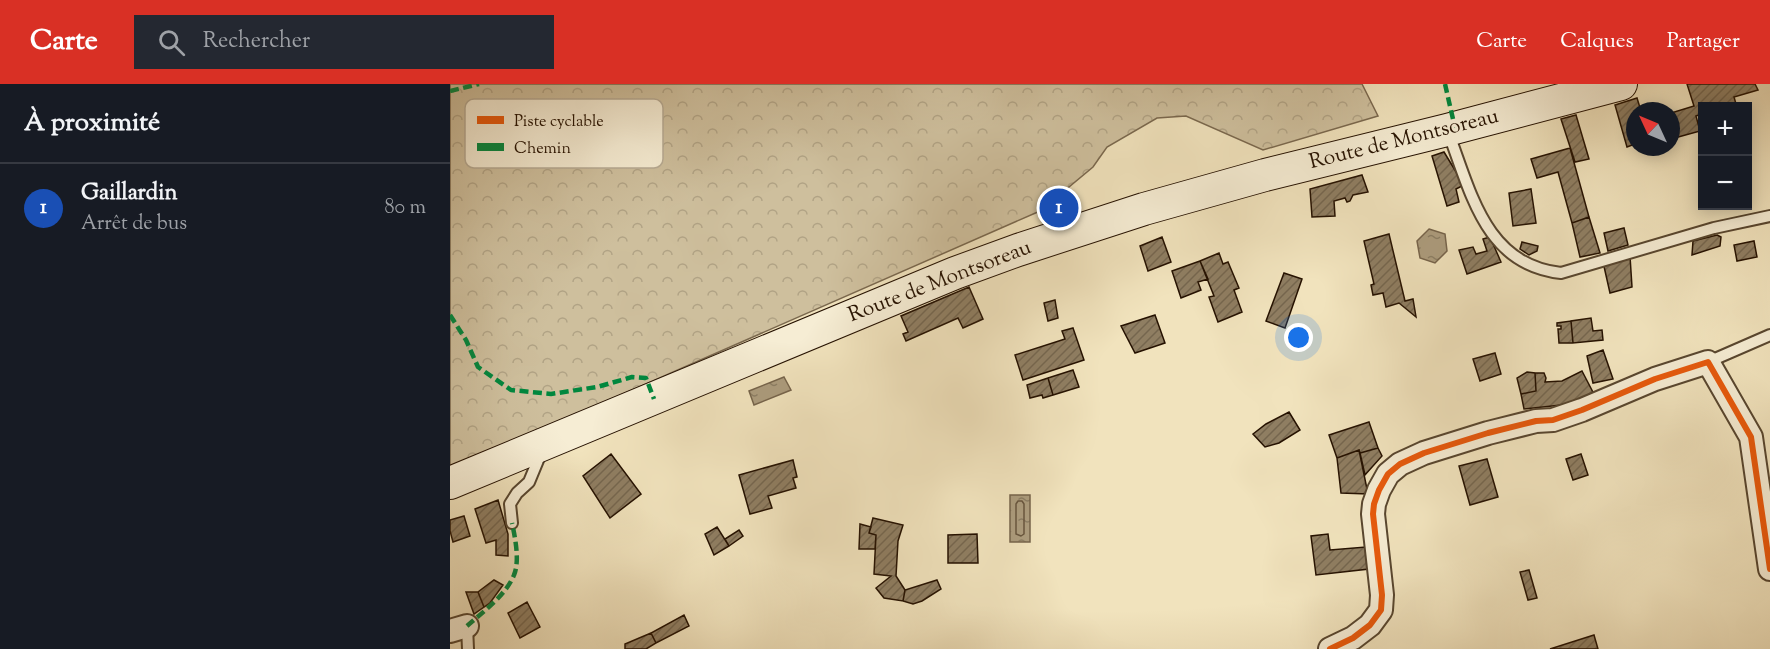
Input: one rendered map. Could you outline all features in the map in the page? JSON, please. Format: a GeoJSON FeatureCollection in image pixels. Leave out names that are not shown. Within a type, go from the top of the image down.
{"type":"FeatureCollection","features":[{"type":"Feature","properties":{"kind":"main road","name":"Route de Montsoreau"},"geometry":{"type":"LineString","coordinates":[[450,483],[955,273],[1017,250],[1144,209],[1254,178],[1621,84]]}},
{"type":"Feature","properties":{"kind":"street"},"geometry":{"type":"LineString","coordinates":[[1330,649],[1353,638],[1370,625],[1381,610],[1382,595],[1373,514],[1374,504],[1388,474],[1400,464],[1424,453],[1488,433],[1536,421],[1553,420],[1655,379],[1708,362],[1751,437],[1770,568]]}},
{"type":"Feature","properties":{"kind":"lane"},"geometry":{"type":"LineString","coordinates":[[1447,130],[1484,224],[1497,241],[1515,258],[1543,271],[1561,273],[1714,228],[1770,216]]}},
{"type":"Feature","properties":{"kind":"lane"},"geometry":{"type":"LineString","coordinates":[[1708,362],[1770,335]]}},
{"type":"Feature","properties":{"kind":"lane"},"geometry":{"type":"LineString","coordinates":[[512,523],[510,504],[517,493],[529,482],[545,444]]}},
{"type":"Feature","properties":{"kind":"lane"},"geometry":{"type":"LineString","coordinates":[[459,628],[468,649]]}},
{"type":"Feature","properties":{"kind":"green space"},"geometry":{"type":"Polygon","coordinates":[[[450,84],[1362,84],[1378,116],[1263,150],[1186,116],[1157,118],[1107,147],[1093,167],[1040,211],[450,468],[450,84]]]}},
{"type":"Feature","properties":{"kind":"water"},"geometry":{"type":"Polygon","coordinates":[[[1429,229],[1445,234],[1447,251],[1435,263],[1420,258],[1417,241],[1429,229]]]}},
{"type":"Feature","properties":{"kind":"water"},"geometry":{"type":"Polygon","coordinates":[[[784,377],[791,390],[754,405],[749,391],[784,377]]]}},
{"type":"Feature","properties":{"kind":"water"},"geometry":{"type":"Polygon","coordinates":[[[1010,495],[1030,495],[1030,542],[1010,542],[1010,495]]]}},
{"type":"Feature","properties":{"kind":"building"},"geometry":{"type":"Polygon","coordinates":[[[1687,84],[1755,84],[1758,90],[1734,97],[1735,102],[1698,102],[1698,115],[1696,116],[1698,132],[1680,137],[1680,110],[1694,106],[1687,84]]]}},
{"type":"Feature","properties":{"kind":"building"},"geometry":{"type":"Polygon","coordinates":[[[1637,98],[1638,102],[1626,102],[1626,144],[1615,105],[1637,98]]]}},
{"type":"Feature","properties":{"kind":"building"},"geometry":{"type":"Polygon","coordinates":[[[1576,115],[1589,159],[1575,162],[1561,119],[1576,115]]]}},
{"type":"Feature","properties":{"kind":"building"},"geometry":{"type":"Polygon","coordinates":[[[1570,148],[1589,217],[1572,223],[1558,172],[1537,178],[1531,159],[1570,148]]]}},
{"type":"Feature","properties":{"kind":"building"},"geometry":{"type":"Polygon","coordinates":[[[1444,152],[1464,185],[1456,189],[1459,202],[1447,206],[1432,156],[1444,152]]]}},
{"type":"Feature","properties":{"kind":"building"},"geometry":{"type":"Polygon","coordinates":[[[1362,175],[1368,192],[1353,195],[1347,202],[1345,198],[1334,201],[1335,216],[1312,217],[1310,189],[1362,175]]]}},
{"type":"Feature","properties":{"kind":"building"},"geometry":{"type":"Polygon","coordinates":[[[1531,189],[1536,223],[1513,226],[1509,193],[1531,189]]]}},
{"type":"Feature","properties":{"kind":"building"},"geometry":{"type":"Polygon","coordinates":[[[1589,217],[1600,253],[1580,257],[1572,223],[1589,217]]]}},
{"type":"Feature","properties":{"kind":"building"},"geometry":{"type":"Polygon","coordinates":[[[1624,228],[1628,245],[1608,251],[1604,233],[1624,228]]]}},
{"type":"Feature","properties":{"kind":"building"},"geometry":{"type":"Polygon","coordinates":[[[1389,234],[1405,301],[1413,299],[1416,317],[1399,303],[1386,307],[1383,293],[1373,295],[1371,285],[1374,284],[1364,241],[1389,234]]]}},
{"type":"Feature","properties":{"kind":"building"},"geometry":{"type":"Polygon","coordinates":[[[1717,235],[1721,237],[1720,246],[1692,255],[1693,241],[1717,235]]]}},
{"type":"Feature","properties":{"kind":"building"},"geometry":{"type":"Polygon","coordinates":[[[1162,237],[1171,262],[1148,271],[1140,246],[1162,237]]]}},
{"type":"Feature","properties":{"kind":"building"},"geometry":{"type":"Polygon","coordinates":[[[1490,237],[1501,262],[1467,274],[1459,250],[1473,247],[1476,254],[1487,251],[1483,239],[1490,237]]]}},
{"type":"Feature","properties":{"kind":"building"},"geometry":{"type":"Polygon","coordinates":[[[1754,241],[1757,257],[1737,261],[1734,245],[1754,241]]]}},
{"type":"Feature","properties":{"kind":"building"},"geometry":{"type":"Polygon","coordinates":[[[1522,242],[1538,246],[1537,251],[1529,255],[1520,249],[1522,242]]]}},
{"type":"Feature","properties":{"kind":"building"},"geometry":{"type":"Polygon","coordinates":[[[1219,253],[1223,264],[1228,262],[1239,288],[1234,290],[1242,312],[1218,322],[1209,297],[1214,296],[1200,261],[1219,253]]]}},
{"type":"Feature","properties":{"kind":"building"},"geometry":{"type":"Polygon","coordinates":[[[1630,256],[1632,287],[1610,293],[1603,262],[1630,256]]]}},
{"type":"Feature","properties":{"kind":"building"},"geometry":{"type":"Polygon","coordinates":[[[1200,261],[1208,279],[1198,282],[1201,290],[1181,298],[1172,271],[1200,261]]]}},
{"type":"Feature","properties":{"kind":"building"},"geometry":{"type":"Polygon","coordinates":[[[1284,273],[1302,279],[1285,328],[1266,321],[1284,273]]]}},
{"type":"Feature","properties":{"kind":"building"},"geometry":{"type":"Polygon","coordinates":[[[969,287],[983,319],[963,328],[958,318],[906,341],[903,334],[908,332],[901,316],[969,287]]]}},
{"type":"Feature","properties":{"kind":"building"},"geometry":{"type":"Polygon","coordinates":[[[1055,300],[1058,318],[1048,321],[1044,303],[1055,300]]]}},
{"type":"Feature","properties":{"kind":"building"},"geometry":{"type":"Polygon","coordinates":[[[1155,315],[1165,343],[1135,353],[1121,326],[1155,315]]]}},
{"type":"Feature","properties":{"kind":"building"},"geometry":{"type":"Polygon","coordinates":[[[1591,318],[1593,331],[1602,330],[1603,340],[1573,343],[1571,321],[1591,318]]]}},
{"type":"Feature","properties":{"kind":"building"},"geometry":{"type":"Polygon","coordinates":[[[1571,321],[1573,343],[1559,343],[1558,329],[1561,329],[1561,326],[1557,326],[1557,323],[1571,321]]]}},
{"type":"Feature","properties":{"kind":"building"},"geometry":{"type":"Polygon","coordinates":[[[1073,328],[1084,360],[1023,380],[1015,355],[1065,339],[1062,331],[1073,328]]]}},
{"type":"Feature","properties":{"kind":"building"},"geometry":{"type":"Polygon","coordinates":[[[1603,350],[1613,379],[1593,383],[1587,356],[1603,350]]]}},
{"type":"Feature","properties":{"kind":"building"},"geometry":{"type":"Polygon","coordinates":[[[1495,353],[1501,374],[1480,381],[1473,359],[1495,353]]]}},
{"type":"Feature","properties":{"kind":"building"},"geometry":{"type":"Polygon","coordinates":[[[1073,370],[1079,387],[1053,395],[1048,378],[1073,370]]]}},
{"type":"Feature","properties":{"kind":"building"},"geometry":{"type":"Polygon","coordinates":[[[1582,371],[1596,398],[1580,403],[1524,409],[1521,394],[1536,391],[1535,373],[1544,373],[1545,382],[1562,381],[1582,371]]]}},
{"type":"Feature","properties":{"kind":"building"},"geometry":{"type":"Polygon","coordinates":[[[1527,372],[1535,373],[1536,391],[1521,394],[1517,378],[1527,372]]]}},
{"type":"Feature","properties":{"kind":"building"},"geometry":{"type":"Polygon","coordinates":[[[1048,378],[1053,395],[1030,398],[1027,385],[1048,378]]]}},
{"type":"Feature","properties":{"kind":"building"},"geometry":{"type":"Polygon","coordinates":[[[1289,412],[1300,430],[1279,443],[1265,447],[1253,434],[1289,412]]]}},
{"type":"Feature","properties":{"kind":"building"},"geometry":{"type":"Polygon","coordinates":[[[1369,422],[1378,448],[1360,453],[1359,450],[1337,458],[1329,435],[1369,422]]]}},
{"type":"Feature","properties":{"kind":"building"},"geometry":{"type":"Polygon","coordinates":[[[1378,448],[1382,456],[1365,475],[1360,453],[1378,448]]]}},
{"type":"Feature","properties":{"kind":"building"},"geometry":{"type":"Polygon","coordinates":[[[1359,450],[1368,494],[1341,493],[1337,458],[1359,450]]]}},
{"type":"Feature","properties":{"kind":"building"},"geometry":{"type":"Polygon","coordinates":[[[611,454],[641,494],[610,518],[583,476],[611,454]]]}},
{"type":"Feature","properties":{"kind":"building"},"geometry":{"type":"Polygon","coordinates":[[[1581,454],[1588,475],[1573,480],[1566,459],[1581,454]]]}},
{"type":"Feature","properties":{"kind":"building"},"geometry":{"type":"Polygon","coordinates":[[[1487,459],[1498,497],[1470,505],[1459,466],[1487,459]]]}},
{"type":"Feature","properties":{"kind":"building"},"geometry":{"type":"Polygon","coordinates":[[[793,460],[797,477],[793,478],[796,488],[768,496],[772,508],[750,514],[739,475],[793,460]]]}},
{"type":"Feature","properties":{"kind":"building"},"geometry":{"type":"Polygon","coordinates":[[[498,500],[508,534],[508,556],[496,555],[496,540],[486,543],[475,509],[498,500]]]}},
{"type":"Feature","properties":{"kind":"building"},"geometry":{"type":"Polygon","coordinates":[[[464,516],[470,536],[453,542],[450,520],[464,516]]]}},
{"type":"Feature","properties":{"kind":"building"},"geometry":{"type":"Polygon","coordinates":[[[873,518],[903,525],[898,541],[896,576],[905,590],[903,601],[884,598],[876,588],[891,576],[874,574],[876,535],[869,533],[873,518]]]}},
{"type":"Feature","properties":{"kind":"building"},"geometry":{"type":"Polygon","coordinates":[[[860,524],[871,527],[869,533],[876,535],[875,549],[859,549],[860,524]]]}},
{"type":"Feature","properties":{"kind":"building"},"geometry":{"type":"Polygon","coordinates":[[[717,527],[729,546],[714,555],[705,534],[717,527]]]}},
{"type":"Feature","properties":{"kind":"building"},"geometry":{"type":"Polygon","coordinates":[[[739,530],[743,536],[729,546],[725,539],[739,530]]]}},
{"type":"Feature","properties":{"kind":"building"},"geometry":{"type":"Polygon","coordinates":[[[977,534],[978,563],[948,563],[948,535],[977,534]]]}},
{"type":"Feature","properties":{"kind":"building"},"geometry":{"type":"Polygon","coordinates":[[[1328,534],[1330,550],[1366,547],[1369,569],[1316,575],[1311,536],[1328,534]]]}},
{"type":"Feature","properties":{"kind":"building"},"geometry":{"type":"Polygon","coordinates":[[[1529,570],[1537,598],[1528,600],[1520,572],[1529,570]]]}},
{"type":"Feature","properties":{"kind":"building"},"geometry":{"type":"Polygon","coordinates":[[[494,580],[503,585],[490,603],[484,607],[478,592],[494,580]]]}},
{"type":"Feature","properties":{"kind":"building"},"geometry":{"type":"Polygon","coordinates":[[[937,580],[941,589],[922,601],[913,604],[903,601],[905,590],[937,580]]]}},
{"type":"Feature","properties":{"kind":"building"},"geometry":{"type":"Polygon","coordinates":[[[466,592],[478,592],[484,607],[474,614],[466,592]]]}},
{"type":"Feature","properties":{"kind":"building"},"geometry":{"type":"Polygon","coordinates":[[[527,602],[540,627],[520,638],[508,613],[527,602]]]}},
{"type":"Feature","properties":{"kind":"building"},"geometry":{"type":"Polygon","coordinates":[[[684,615],[689,626],[656,643],[651,633],[684,615]]]}},
{"type":"Feature","properties":{"kind":"building"},"geometry":{"type":"Polygon","coordinates":[[[651,633],[656,643],[646,649],[625,649],[625,644],[651,633]]]}},
{"type":"Feature","properties":{"kind":"building"},"geometry":{"type":"Polygon","coordinates":[[[1594,635],[1598,649],[1550,649],[1594,635]]]}},
{"type":"Feature","properties":{"kind":"marked path"},"geometry":{"type":"LineString","coordinates":[[450,91],[479,84]]}},
{"type":"Feature","properties":{"kind":"marked path"},"geometry":{"type":"LineString","coordinates":[[1445,84],[1455,128]]}},
{"type":"Feature","properties":{"kind":"marked path"},"geometry":{"type":"LineString","coordinates":[[450,315],[466,340],[478,367],[511,390],[551,394],[597,387],[632,377],[646,378],[654,399]]}},
{"type":"Feature","properties":{"kind":"marked path"},"geometry":{"type":"LineString","coordinates":[[467,626],[500,596],[514,575],[517,556],[512,523]]}},
{"type":"Feature","properties":{"kind":"cycle path"},"geometry":{"type":"LineString","coordinates":[[1330,649],[1353,638],[1370,625],[1381,610],[1382,595],[1373,514],[1374,504],[1388,474],[1400,464],[1424,453],[1488,433],[1536,421],[1553,420],[1655,379],[1708,362],[1751,437],[1770,569]]}},
{"type":"Feature","properties":{"kind":"place","name":"Gaillardin"},"geometry":{"type":"Point","coordinates":[1059,208]}}]}
